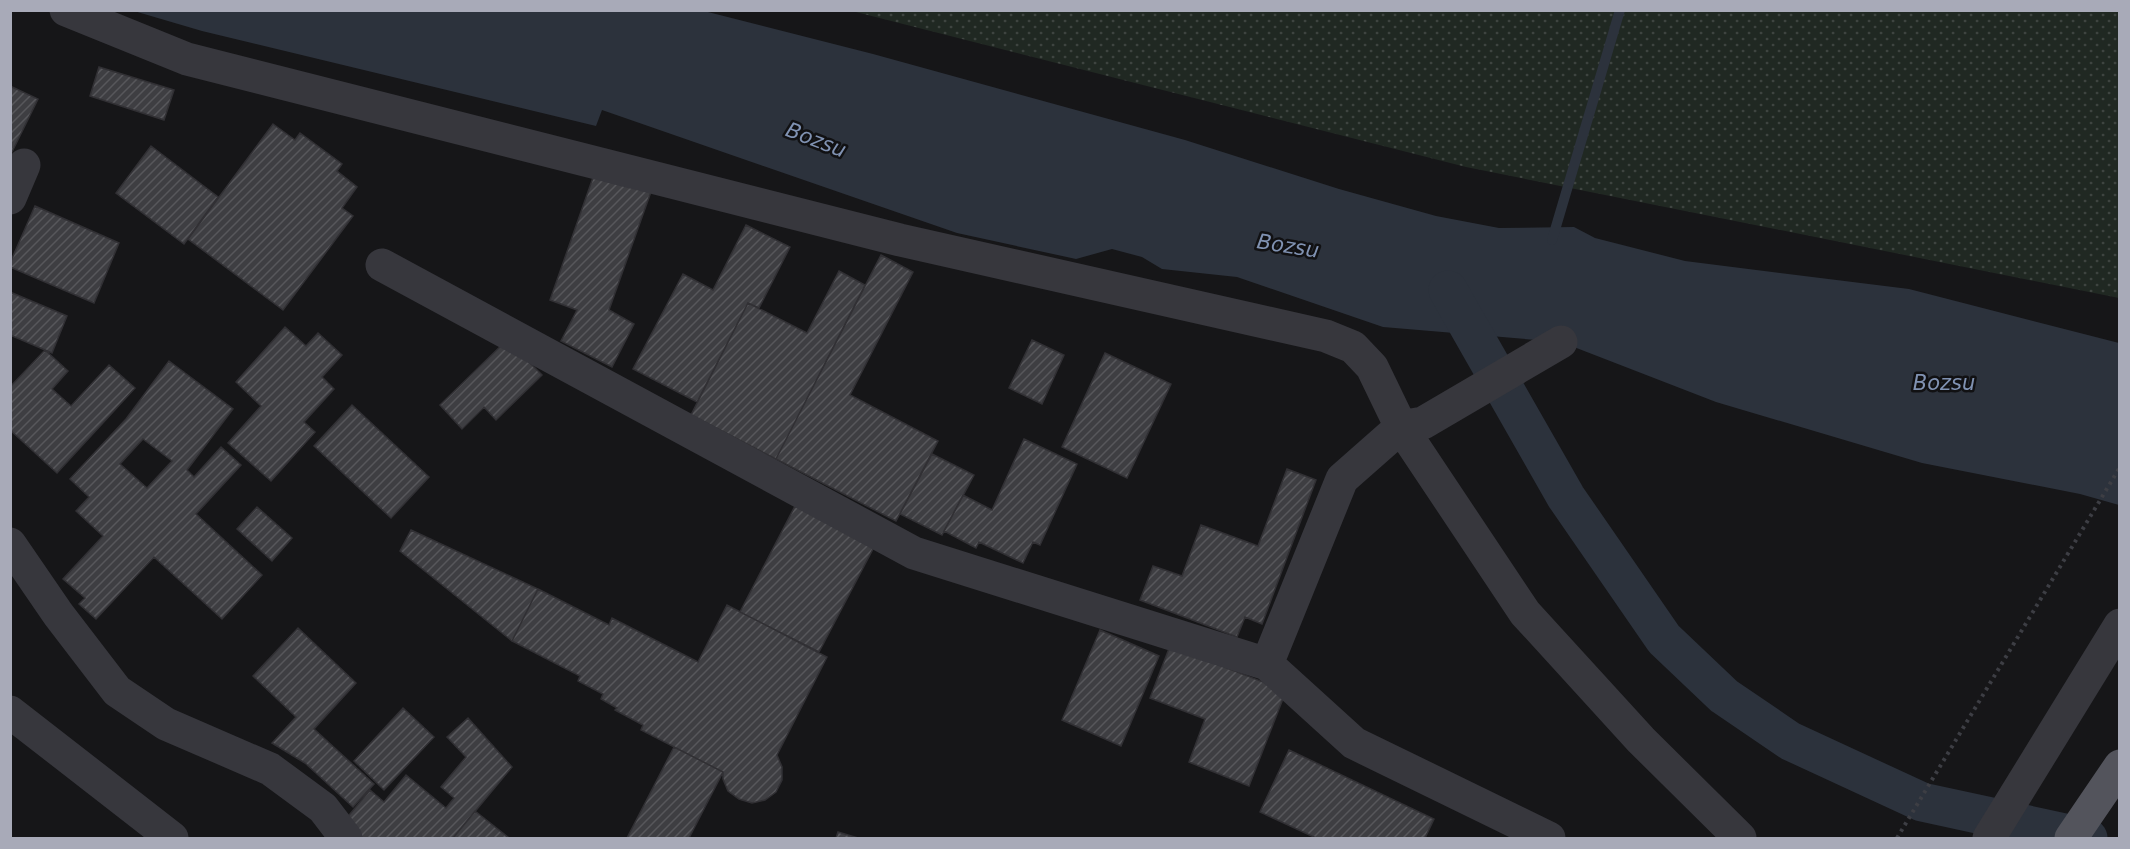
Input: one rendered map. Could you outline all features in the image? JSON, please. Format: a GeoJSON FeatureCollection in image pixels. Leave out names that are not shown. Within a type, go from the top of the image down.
{"type":"FeatureCollection","features":[{"type":"Feature","properties":{"kind":"main road"},"geometry":{"type":"LineString","coordinates":[[2071,838],[2120,766]]}},
{"type":"Feature","properties":{"kind":"street"},"geometry":{"type":"LineString","coordinates":[[66,10],[198,62],[900,240],[1326,336],[1353,347],[1372,367],[1412,425],[1525,613],[1641,740],[1740,838]]}},
{"type":"Feature","properties":{"kind":"street"},"geometry":{"type":"LineString","coordinates":[[10,198],[24,165]]}},
{"type":"Feature","properties":{"kind":"street"},"geometry":{"type":"LineString","coordinates":[[381,265],[914,552],[1267,664],[1353,743],[1549,838]]}},
{"type":"Feature","properties":{"kind":"street"},"geometry":{"type":"LineString","coordinates":[[1267,664],[1342,479],[1412,425],[1561,342]]}},
{"type":"Feature","properties":{"kind":"street"},"geometry":{"type":"LineString","coordinates":[[10,544],[58,614],[117,691],[166,724],[270,769],[323,808],[346,838]]}},
{"type":"Feature","properties":{"kind":"street"},"geometry":{"type":"LineString","coordinates":[[1989,838],[2120,625]]}},
{"type":"Feature","properties":{"kind":"street"},"geometry":{"type":"LineString","coordinates":[[10,712],[172,838]]}},
{"type":"Feature","properties":{"kind":"path"},"geometry":{"type":"LineString","coordinates":[[1897,838],[2120,467]]}},
{"type":"Feature","properties":{"kind":"shaded area"},"geometry":{"type":"Polygon","coordinates":[[[852,11],[2119,11],[2119,298],[1466,167],[852,11]]]}},
{"type":"Feature","properties":{"kind":"water","name":"Bozsu"},"geometry":{"type":"Polygon","coordinates":[[[134,11],[704,11],[873,54],[1185,140],[1339,189],[1436,216],[1499,228],[1574,227],[1595,238],[1685,261],[1909,289],[2119,343],[2119,505],[2080,494],[1922,463],[1716,402],[1561,342],[1383,327],[1237,277],[1162,269],[1142,257],[1112,249],[1076,259],[957,233],[602,110],[596,126],[202,31],[134,11]]]}},
{"type":"Feature","properties":{"kind":"building"},"geometry":{"type":"Polygon","coordinates":[[[99,67],[174,90],[164,120],[90,96],[99,67]]]}},
{"type":"Feature","properties":{"kind":"building"},"geometry":{"type":"Polygon","coordinates":[[[10,86],[38,99],[10,156],[10,86]]]}},
{"type":"Feature","properties":{"kind":"building"},"geometry":{"type":"Polygon","coordinates":[[[273,124],[295,140],[300,133],[342,164],[337,171],[357,187],[342,208],[353,216],[283,310],[188,239],[273,124]]]}},
{"type":"Feature","properties":{"kind":"building"},"geometry":{"type":"Polygon","coordinates":[[[151,146],[218,197],[184,244],[116,193],[151,146]]]}},
{"type":"Feature","properties":{"kind":"building"},"geometry":{"type":"Polygon","coordinates":[[[596,169],[652,189],[609,310],[634,324],[612,367],[561,341],[577,310],[550,300],[596,169]]]}},
{"type":"Feature","properties":{"kind":"building"},"geometry":{"type":"Polygon","coordinates":[[[35,206],[119,243],[94,303],[10,267],[35,206]]]}},
{"type":"Feature","properties":{"kind":"building"},"geometry":{"type":"Polygon","coordinates":[[[746,225],[790,247],[759,308],[748,303],[697,402],[633,369],[683,274],[713,290],[746,225]]]}},
{"type":"Feature","properties":{"kind":"building"},"geometry":{"type":"Polygon","coordinates":[[[881,255],[913,272],[850,395],[938,441],[896,521],[776,459],[881,255]]]}},
{"type":"Feature","properties":{"kind":"building"},"geometry":{"type":"Polygon","coordinates":[[[839,271],[865,285],[776,459],[691,415],[748,303],[807,333],[839,271]]]}},
{"type":"Feature","properties":{"kind":"building"},"geometry":{"type":"Polygon","coordinates":[[[10,292],[67,316],[52,353],[10,335],[10,292]]]}},
{"type":"Feature","properties":{"kind":"building"},"geometry":{"type":"Polygon","coordinates":[[[285,327],[306,346],[318,333],[342,355],[322,377],[334,389],[304,422],[315,432],[271,481],[228,443],[261,406],[236,382],[285,327]]]}},
{"type":"Feature","properties":{"kind":"building"},"geometry":{"type":"Polygon","coordinates":[[[507,340],[542,375],[496,420],[484,407],[462,429],[440,405],[507,340]]]}},
{"type":"Feature","properties":{"kind":"building"},"geometry":{"type":"Polygon","coordinates":[[[1032,340],[1064,355],[1042,404],[1009,388],[1032,340]]]}},
{"type":"Feature","properties":{"kind":"building"},"geometry":{"type":"Polygon","coordinates":[[[45,350],[68,371],[52,389],[71,406],[109,365],[135,388],[57,473],[10,430],[10,387],[45,350]]]}},
{"type":"Feature","properties":{"kind":"building"},"geometry":{"type":"Polygon","coordinates":[[[1105,353],[1171,384],[1127,478],[1062,447],[1105,353]]]}},
{"type":"Feature","properties":{"kind":"building"},"geometry":{"type":"Polygon","coordinates":[[[169,361],[233,409],[187,470],[194,477],[221,447],[241,465],[196,514],[262,575],[222,619],[154,557],[96,619],[79,604],[85,598],[63,579],[103,536],[76,511],[89,497],[70,479],[126,419],[169,361]],[[143,439],[120,464],[147,488],[172,461],[143,439]]]}},
{"type":"Feature","properties":{"kind":"building"},"geometry":{"type":"Polygon","coordinates":[[[352,405],[429,477],[391,518],[314,446],[352,405]]]}},
{"type":"Feature","properties":{"kind":"building"},"geometry":{"type":"Polygon","coordinates":[[[1024,439],[1077,464],[1040,545],[1033,542],[1023,563],[979,542],[976,548],[944,531],[963,495],[992,510],[1024,439]]]}},
{"type":"Feature","properties":{"kind":"building"},"geometry":{"type":"Polygon","coordinates":[[[932,454],[974,475],[942,535],[900,514],[932,454]]]}},
{"type":"Feature","properties":{"kind":"building"},"geometry":{"type":"Polygon","coordinates":[[[1287,469],[1316,480],[1262,624],[1245,617],[1237,637],[1140,600],[1153,566],[1182,576],[1201,525],[1258,546],[1287,469]]]}},
{"type":"Feature","properties":{"kind":"building"},"geometry":{"type":"Polygon","coordinates":[[[795,506],[874,547],[819,652],[740,612],[795,506]]]}},
{"type":"Feature","properties":{"kind":"building"},"geometry":{"type":"Polygon","coordinates":[[[257,507],[292,538],[272,561],[237,529],[257,507]]]}},
{"type":"Feature","properties":{"kind":"building"},"geometry":{"type":"Polygon","coordinates":[[[411,530],[538,589],[512,641],[400,551],[411,530]]]}},
{"type":"Feature","properties":{"kind":"building"},"geometry":{"type":"Polygon","coordinates":[[[538,589],[609,625],[612,618],[698,662],[727,605],[827,657],[777,755],[782,767],[782,780],[776,792],[765,800],[752,803],[739,799],[728,791],[723,772],[641,730],[643,725],[615,710],[617,708],[601,699],[603,694],[578,681],[580,676],[512,641],[538,589]]]}},
{"type":"Feature","properties":{"kind":"building"},"geometry":{"type":"Polygon","coordinates":[[[298,628],[356,683],[314,729],[374,784],[353,807],[305,763],[272,743],[296,717],[253,676],[298,628]]]}},
{"type":"Feature","properties":{"kind":"building"},"geometry":{"type":"Polygon","coordinates":[[[1100,630],[1159,656],[1121,746],[1062,720],[1100,630]]]}},
{"type":"Feature","properties":{"kind":"building"},"geometry":{"type":"Polygon","coordinates":[[[1170,646],[1286,691],[1249,786],[1189,762],[1205,719],[1150,698],[1170,646]]]}},
{"type":"Feature","properties":{"kind":"building"},"geometry":{"type":"Polygon","coordinates":[[[403,708],[434,737],[384,790],[354,761],[403,708]]]}},
{"type":"Feature","properties":{"kind":"building"},"geometry":{"type":"Polygon","coordinates":[[[468,718],[512,767],[453,838],[359,838],[345,820],[370,790],[384,802],[406,775],[446,808],[454,798],[441,787],[466,757],[447,737],[468,718]]]}},
{"type":"Feature","properties":{"kind":"building"},"geometry":{"type":"Polygon","coordinates":[[[674,747],[723,772],[689,838],[627,838],[674,747]]]}},
{"type":"Feature","properties":{"kind":"building"},"geometry":{"type":"Polygon","coordinates":[[[1289,750],[1434,819],[1425,838],[1316,838],[1260,812],[1289,750]]]}},
{"type":"Feature","properties":{"kind":"building"},"geometry":{"type":"Polygon","coordinates":[[[475,811],[509,838],[453,838],[475,811]]]}},
{"type":"Feature","properties":{"kind":"building"},"geometry":{"type":"Polygon","coordinates":[[[838,832],[858,838],[836,838],[838,832]]]}},
{"type":"Feature","properties":{"kind":"waterway"},"geometry":{"type":"LineString","coordinates":[[1552,240],[1620,10]]}},
{"type":"Feature","properties":{"kind":"waterway"},"geometry":{"type":"LineString","coordinates":[[1448,290],[1566,497],[1664,639],[1724,696],[1790,741],[1922,802],[2088,838]]}}]}
